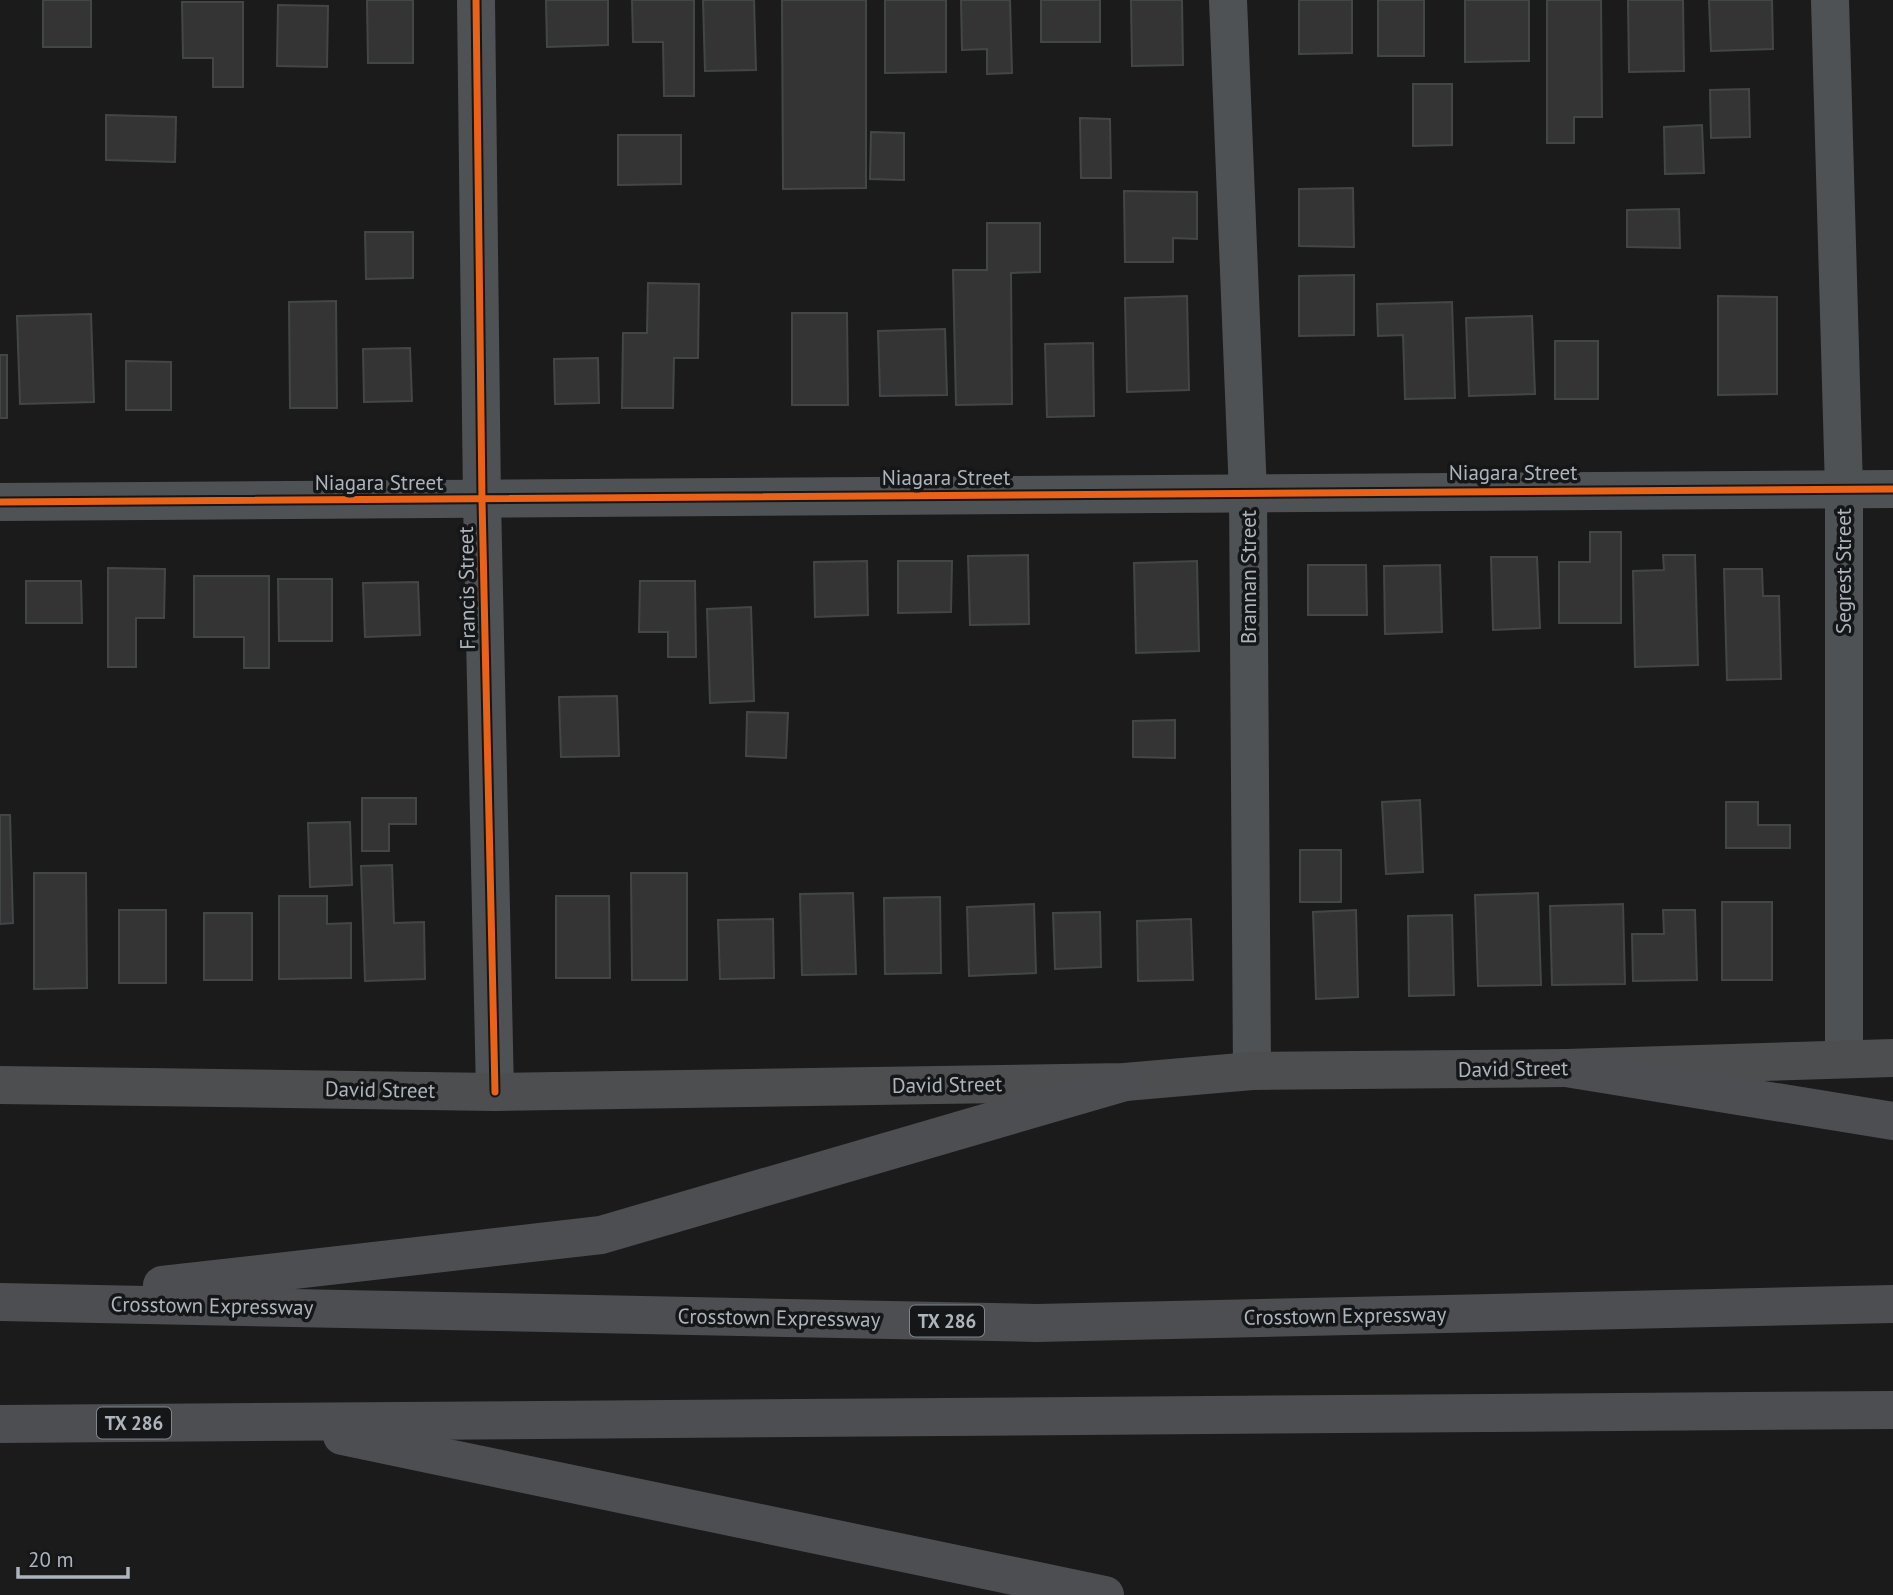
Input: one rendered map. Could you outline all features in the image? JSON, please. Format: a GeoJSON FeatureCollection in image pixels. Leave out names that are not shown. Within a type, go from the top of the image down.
{"type":"FeatureCollection","features":[{"type":"Feature","properties":{"kind":"highway"},"geometry":{"type":"LineString","coordinates":[[1566,1068],[1893,1121]]}},
{"type":"Feature","properties":{"kind":"highway"},"geometry":{"type":"LineString","coordinates":[[6,1302],[601,1235],[1125,1082]]}},
{"type":"Feature","properties":{"kind":"highway","name":"Crosstown Expressway"},"geometry":{"type":"LineString","coordinates":[[6,1302],[1037,1323],[1893,1304]]}},
{"type":"Feature","properties":{"kind":"highway","name":"TX 286"},"geometry":{"type":"LineString","coordinates":[[0,1424],[1893,1410]]}},
{"type":"Feature","properties":{"kind":"highway"},"geometry":{"type":"LineString","coordinates":[[268,1421],[1105,1595]]}},
{"type":"Feature","properties":{"kind":"main road","name":"David Street"},"geometry":{"type":"LineString","coordinates":[[0,1085],[495,1092],[1125,1082],[1252,1071],[1566,1068],[1893,1058]]}},
{"type":"Feature","properties":{"kind":"street","name":"Francis Street"},"geometry":{"type":"LineString","coordinates":[[476,0],[482,500],[495,1092]]}},
{"type":"Feature","properties":{"kind":"street","name":"Brannan Street"},"geometry":{"type":"LineString","coordinates":[[1228,0],[1248,493],[1252,1071]]}},
{"type":"Feature","properties":{"kind":"street","name":"Segrest Street"},"geometry":{"type":"LineString","coordinates":[[1830,0],[1844,488],[1844,1058]]}},
{"type":"Feature","properties":{"kind":"street","name":"Niagara Street"},"geometry":{"type":"LineString","coordinates":[[0,502],[1893,489]]}},
{"type":"Feature","properties":{"kind":"building"},"geometry":{"type":"Polygon","coordinates":[[[43,0],[91,0],[91,47],[43,47],[43,0]]]}},
{"type":"Feature","properties":{"kind":"building"},"geometry":{"type":"Polygon","coordinates":[[[367,0],[413,0],[413,63],[368,63],[367,0]]]}},
{"type":"Feature","properties":{"kind":"building"},"geometry":{"type":"Polygon","coordinates":[[[546,0],[608,0],[608,45],[547,47],[546,0]]]}},
{"type":"Feature","properties":{"kind":"building"},"geometry":{"type":"Polygon","coordinates":[[[632,0],[694,0],[694,96],[664,96],[663,42],[633,42],[632,0]]]}},
{"type":"Feature","properties":{"kind":"building"},"geometry":{"type":"Polygon","coordinates":[[[703,0],[754,0],[756,70],[705,71],[703,0]]]}},
{"type":"Feature","properties":{"kind":"building"},"geometry":{"type":"Polygon","coordinates":[[[782,0],[866,0],[866,188],[783,189],[782,0]]]}},
{"type":"Feature","properties":{"kind":"building"},"geometry":{"type":"Polygon","coordinates":[[[885,0],[946,0],[946,72],[885,73],[885,0]]]}},
{"type":"Feature","properties":{"kind":"building"},"geometry":{"type":"Polygon","coordinates":[[[961,0],[1010,0],[1012,73],[987,74],[987,49],[962,50],[961,0]]]}},
{"type":"Feature","properties":{"kind":"building"},"geometry":{"type":"Polygon","coordinates":[[[1041,0],[1100,0],[1100,42],[1041,42],[1041,0]]]}},
{"type":"Feature","properties":{"kind":"building"},"geometry":{"type":"Polygon","coordinates":[[[1131,0],[1182,0],[1183,65],[1132,66],[1131,0]]]}},
{"type":"Feature","properties":{"kind":"building"},"geometry":{"type":"Polygon","coordinates":[[[1299,0],[1352,0],[1352,53],[1299,54],[1299,0]]]}},
{"type":"Feature","properties":{"kind":"building"},"geometry":{"type":"Polygon","coordinates":[[[1378,0],[1424,0],[1424,56],[1378,56],[1378,0]]]}},
{"type":"Feature","properties":{"kind":"building"},"geometry":{"type":"Polygon","coordinates":[[[1465,0],[1529,0],[1529,61],[1465,62],[1465,0]]]}},
{"type":"Feature","properties":{"kind":"building"},"geometry":{"type":"Polygon","coordinates":[[[1547,0],[1601,0],[1602,117],[1574,117],[1574,143],[1547,143],[1547,0]]]}},
{"type":"Feature","properties":{"kind":"building"},"geometry":{"type":"Polygon","coordinates":[[[1628,0],[1683,0],[1684,71],[1629,72],[1628,0]]]}},
{"type":"Feature","properties":{"kind":"building"},"geometry":{"type":"Polygon","coordinates":[[[1709,0],[1772,0],[1773,49],[1711,51],[1709,0]]]}},
{"type":"Feature","properties":{"kind":"building"},"geometry":{"type":"Polygon","coordinates":[[[182,2],[243,2],[243,87],[213,87],[213,58],[183,58],[182,2]]]}},
{"type":"Feature","properties":{"kind":"building"},"geometry":{"type":"Polygon","coordinates":[[[278,5],[328,6],[327,67],[277,66],[278,5]]]}},
{"type":"Feature","properties":{"kind":"building"},"geometry":{"type":"Polygon","coordinates":[[[1413,84],[1452,84],[1452,145],[1413,146],[1413,84]]]}},
{"type":"Feature","properties":{"kind":"building"},"geometry":{"type":"Polygon","coordinates":[[[1749,89],[1750,137],[1711,138],[1710,90],[1749,89]]]}},
{"type":"Feature","properties":{"kind":"building"},"geometry":{"type":"Polygon","coordinates":[[[106,115],[176,117],[175,162],[106,160],[106,115]]]}},
{"type":"Feature","properties":{"kind":"building"},"geometry":{"type":"Polygon","coordinates":[[[1080,118],[1110,119],[1111,178],[1081,178],[1080,118]]]}},
{"type":"Feature","properties":{"kind":"building"},"geometry":{"type":"Polygon","coordinates":[[[1702,125],[1704,173],[1665,174],[1664,127],[1702,125]]]}},
{"type":"Feature","properties":{"kind":"building"},"geometry":{"type":"Polygon","coordinates":[[[871,132],[904,133],[904,180],[870,179],[871,132]]]}},
{"type":"Feature","properties":{"kind":"building"},"geometry":{"type":"Polygon","coordinates":[[[618,135],[681,135],[681,184],[618,185],[618,135]]]}},
{"type":"Feature","properties":{"kind":"building"},"geometry":{"type":"Polygon","coordinates":[[[1353,188],[1354,247],[1299,246],[1299,189],[1353,188]]]}},
{"type":"Feature","properties":{"kind":"building"},"geometry":{"type":"Polygon","coordinates":[[[1124,191],[1197,192],[1197,239],[1173,238],[1173,262],[1125,262],[1124,191]]]}},
{"type":"Feature","properties":{"kind":"building"},"geometry":{"type":"Polygon","coordinates":[[[1679,209],[1680,248],[1627,247],[1627,210],[1679,209]]]}},
{"type":"Feature","properties":{"kind":"building"},"geometry":{"type":"Polygon","coordinates":[[[987,223],[1040,223],[1040,272],[1011,273],[1012,404],[956,405],[953,270],[987,270],[987,223]]]}},
{"type":"Feature","properties":{"kind":"building"},"geometry":{"type":"Polygon","coordinates":[[[365,232],[413,232],[413,278],[366,279],[365,232]]]}},
{"type":"Feature","properties":{"kind":"building"},"geometry":{"type":"Polygon","coordinates":[[[1354,275],[1354,335],[1299,336],[1299,276],[1354,275]]]}},
{"type":"Feature","properties":{"kind":"building"},"geometry":{"type":"Polygon","coordinates":[[[648,283],[699,284],[698,358],[674,358],[673,408],[622,408],[623,333],[647,333],[648,283]]]}},
{"type":"Feature","properties":{"kind":"building"},"geometry":{"type":"Polygon","coordinates":[[[1187,296],[1189,390],[1127,392],[1125,298],[1187,296]]]}},
{"type":"Feature","properties":{"kind":"building"},"geometry":{"type":"Polygon","coordinates":[[[1718,296],[1777,297],[1777,394],[1718,395],[1718,296]]]}},
{"type":"Feature","properties":{"kind":"building"},"geometry":{"type":"Polygon","coordinates":[[[336,301],[337,408],[290,408],[289,302],[336,301]]]}},
{"type":"Feature","properties":{"kind":"building"},"geometry":{"type":"Polygon","coordinates":[[[1452,302],[1455,398],[1405,399],[1403,335],[1378,336],[1377,304],[1452,302]]]}},
{"type":"Feature","properties":{"kind":"building"},"geometry":{"type":"Polygon","coordinates":[[[792,313],[847,313],[848,405],[792,405],[792,313]]]}},
{"type":"Feature","properties":{"kind":"building"},"geometry":{"type":"Polygon","coordinates":[[[91,314],[94,402],[20,404],[17,316],[91,314]]]}},
{"type":"Feature","properties":{"kind":"building"},"geometry":{"type":"Polygon","coordinates":[[[1532,316],[1535,394],[1469,396],[1466,318],[1532,316]]]}},
{"type":"Feature","properties":{"kind":"building"},"geometry":{"type":"Polygon","coordinates":[[[945,329],[947,395],[880,396],[878,331],[945,329]]]}},
{"type":"Feature","properties":{"kind":"building"},"geometry":{"type":"Polygon","coordinates":[[[1555,341],[1598,341],[1598,399],[1555,399],[1555,341]]]}},
{"type":"Feature","properties":{"kind":"building"},"geometry":{"type":"Polygon","coordinates":[[[1093,343],[1094,416],[1047,417],[1045,344],[1093,343]]]}},
{"type":"Feature","properties":{"kind":"building"},"geometry":{"type":"Polygon","coordinates":[[[410,348],[412,401],[364,402],[363,349],[410,348]]]}},
{"type":"Feature","properties":{"kind":"building"},"geometry":{"type":"Polygon","coordinates":[[[0,355],[7,355],[7,418],[0,418],[0,355]]]}},
{"type":"Feature","properties":{"kind":"building"},"geometry":{"type":"Polygon","coordinates":[[[598,358],[599,403],[555,404],[554,359],[598,358]]]}},
{"type":"Feature","properties":{"kind":"building"},"geometry":{"type":"Polygon","coordinates":[[[126,361],[171,362],[171,410],[126,410],[126,361]]]}},
{"type":"Feature","properties":{"kind":"building"},"geometry":{"type":"Polygon","coordinates":[[[1590,532],[1621,532],[1621,623],[1559,623],[1559,562],[1590,562],[1590,532]]]}},
{"type":"Feature","properties":{"kind":"building"},"geometry":{"type":"Polygon","coordinates":[[[1028,555],[1029,624],[970,625],[968,556],[1028,555]]]}},
{"type":"Feature","properties":{"kind":"building"},"geometry":{"type":"Polygon","coordinates":[[[1663,555],[1695,555],[1698,665],[1635,667],[1633,571],[1664,570],[1663,555]]]}},
{"type":"Feature","properties":{"kind":"building"},"geometry":{"type":"Polygon","coordinates":[[[1491,557],[1537,557],[1540,628],[1493,630],[1491,557]]]}},
{"type":"Feature","properties":{"kind":"building"},"geometry":{"type":"Polygon","coordinates":[[[867,561],[868,615],[815,617],[814,562],[867,561]]]}},
{"type":"Feature","properties":{"kind":"building"},"geometry":{"type":"Polygon","coordinates":[[[898,561],[952,561],[951,612],[898,613],[898,561]]]}},
{"type":"Feature","properties":{"kind":"building"},"geometry":{"type":"Polygon","coordinates":[[[1197,561],[1199,651],[1136,653],[1134,563],[1197,561]]]}},
{"type":"Feature","properties":{"kind":"building"},"geometry":{"type":"Polygon","coordinates":[[[1308,565],[1366,565],[1367,615],[1308,615],[1308,565]]]}},
{"type":"Feature","properties":{"kind":"building"},"geometry":{"type":"Polygon","coordinates":[[[1440,565],[1442,632],[1385,634],[1384,566],[1440,565]]]}},
{"type":"Feature","properties":{"kind":"building"},"geometry":{"type":"Polygon","coordinates":[[[108,568],[165,569],[164,618],[136,618],[136,667],[108,667],[108,568]]]}},
{"type":"Feature","properties":{"kind":"building"},"geometry":{"type":"Polygon","coordinates":[[[1724,569],[1762,569],[1763,596],[1779,596],[1781,679],[1727,680],[1724,569]]]}},
{"type":"Feature","properties":{"kind":"building"},"geometry":{"type":"Polygon","coordinates":[[[194,576],[269,576],[269,668],[244,668],[244,637],[194,637],[194,576]]]}},
{"type":"Feature","properties":{"kind":"building"},"geometry":{"type":"Polygon","coordinates":[[[278,579],[332,579],[332,641],[279,641],[278,579]]]}},
{"type":"Feature","properties":{"kind":"building"},"geometry":{"type":"Polygon","coordinates":[[[26,581],[81,581],[82,623],[26,623],[26,581]]]}},
{"type":"Feature","properties":{"kind":"building"},"geometry":{"type":"Polygon","coordinates":[[[640,581],[695,581],[696,657],[668,657],[668,632],[639,632],[640,581]]]}},
{"type":"Feature","properties":{"kind":"building"},"geometry":{"type":"Polygon","coordinates":[[[418,582],[420,635],[365,637],[363,583],[418,582]]]}},
{"type":"Feature","properties":{"kind":"building"},"geometry":{"type":"Polygon","coordinates":[[[751,607],[754,701],[710,703],[707,609],[751,607]]]}},
{"type":"Feature","properties":{"kind":"building"},"geometry":{"type":"Polygon","coordinates":[[[617,696],[619,756],[561,757],[559,697],[617,696]]]}},
{"type":"Feature","properties":{"kind":"building"},"geometry":{"type":"Polygon","coordinates":[[[747,712],[788,713],[786,758],[746,756],[747,712]]]}},
{"type":"Feature","properties":{"kind":"building"},"geometry":{"type":"Polygon","coordinates":[[[1175,720],[1175,758],[1133,757],[1133,721],[1175,720]]]}},
{"type":"Feature","properties":{"kind":"building"},"geometry":{"type":"Polygon","coordinates":[[[362,798],[416,798],[416,824],[389,824],[389,851],[362,851],[362,798]]]}},
{"type":"Feature","properties":{"kind":"building"},"geometry":{"type":"Polygon","coordinates":[[[1420,800],[1423,872],[1386,874],[1382,802],[1420,800]]]}},
{"type":"Feature","properties":{"kind":"building"},"geometry":{"type":"Polygon","coordinates":[[[1726,802],[1758,802],[1758,825],[1790,825],[1790,848],[1726,848],[1726,802]]]}},
{"type":"Feature","properties":{"kind":"building"},"geometry":{"type":"Polygon","coordinates":[[[0,815],[10,815],[13,923],[0,924],[0,815]]]}},
{"type":"Feature","properties":{"kind":"building"},"geometry":{"type":"Polygon","coordinates":[[[350,822],[352,885],[310,887],[308,823],[350,822]]]}},
{"type":"Feature","properties":{"kind":"building"},"geometry":{"type":"Polygon","coordinates":[[[1300,850],[1341,850],[1341,902],[1300,902],[1300,850]]]}},
{"type":"Feature","properties":{"kind":"building"},"geometry":{"type":"Polygon","coordinates":[[[392,865],[394,923],[424,922],[425,979],[365,981],[361,866],[392,865]]]}},
{"type":"Feature","properties":{"kind":"building"},"geometry":{"type":"Polygon","coordinates":[[[34,873],[86,873],[87,988],[34,989],[34,873]]]}},
{"type":"Feature","properties":{"kind":"building"},"geometry":{"type":"Polygon","coordinates":[[[631,873],[687,873],[687,980],[632,980],[631,873]]]}},
{"type":"Feature","properties":{"kind":"building"},"geometry":{"type":"Polygon","coordinates":[[[853,893],[856,974],[802,975],[800,894],[853,893]]]}},
{"type":"Feature","properties":{"kind":"building"},"geometry":{"type":"Polygon","coordinates":[[[1538,893],[1541,985],[1478,986],[1475,895],[1538,893]]]}},
{"type":"Feature","properties":{"kind":"building"},"geometry":{"type":"Polygon","coordinates":[[[279,896],[327,896],[327,924],[351,923],[351,978],[279,979],[279,896]]]}},
{"type":"Feature","properties":{"kind":"building"},"geometry":{"type":"Polygon","coordinates":[[[556,896],[609,896],[610,978],[556,978],[556,896]]]}},
{"type":"Feature","properties":{"kind":"building"},"geometry":{"type":"Polygon","coordinates":[[[940,897],[941,973],[885,974],[884,898],[940,897]]]}},
{"type":"Feature","properties":{"kind":"building"},"geometry":{"type":"Polygon","coordinates":[[[1722,902],[1772,902],[1772,980],[1722,980],[1722,902]]]}},
{"type":"Feature","properties":{"kind":"building"},"geometry":{"type":"Polygon","coordinates":[[[1034,904],[1036,973],[969,976],[967,907],[1034,904]]]}},
{"type":"Feature","properties":{"kind":"building"},"geometry":{"type":"Polygon","coordinates":[[[1623,904],[1625,984],[1552,985],[1550,906],[1623,904]]]}},
{"type":"Feature","properties":{"kind":"building"},"geometry":{"type":"Polygon","coordinates":[[[119,910],[166,910],[166,983],[119,983],[119,910]]]}},
{"type":"Feature","properties":{"kind":"building"},"geometry":{"type":"Polygon","coordinates":[[[1356,910],[1358,997],[1316,999],[1313,912],[1356,910]]]}},
{"type":"Feature","properties":{"kind":"building"},"geometry":{"type":"Polygon","coordinates":[[[1663,910],[1695,910],[1697,980],[1633,981],[1632,934],[1664,934],[1663,910]]]}},
{"type":"Feature","properties":{"kind":"building"},"geometry":{"type":"Polygon","coordinates":[[[1100,912],[1101,967],[1055,969],[1053,913],[1100,912]]]}},
{"type":"Feature","properties":{"kind":"building"},"geometry":{"type":"Polygon","coordinates":[[[204,913],[252,913],[252,980],[204,980],[204,913]]]}},
{"type":"Feature","properties":{"kind":"building"},"geometry":{"type":"Polygon","coordinates":[[[1452,915],[1454,995],[1409,996],[1408,916],[1452,915]]]}},
{"type":"Feature","properties":{"kind":"building"},"geometry":{"type":"Polygon","coordinates":[[[773,919],[774,978],[720,979],[718,920],[773,919]]]}},
{"type":"Feature","properties":{"kind":"building"},"geometry":{"type":"Polygon","coordinates":[[[1191,919],[1193,980],[1138,981],[1137,921],[1191,919]]]}},
{"type":"Feature","properties":{"kind":"cycle path"},"geometry":{"type":"LineString","coordinates":[[476,0],[482,500],[495,1092]]}},
{"type":"Feature","properties":{"kind":"cycle path"},"geometry":{"type":"LineString","coordinates":[[0,502],[1893,489]]}}]}
